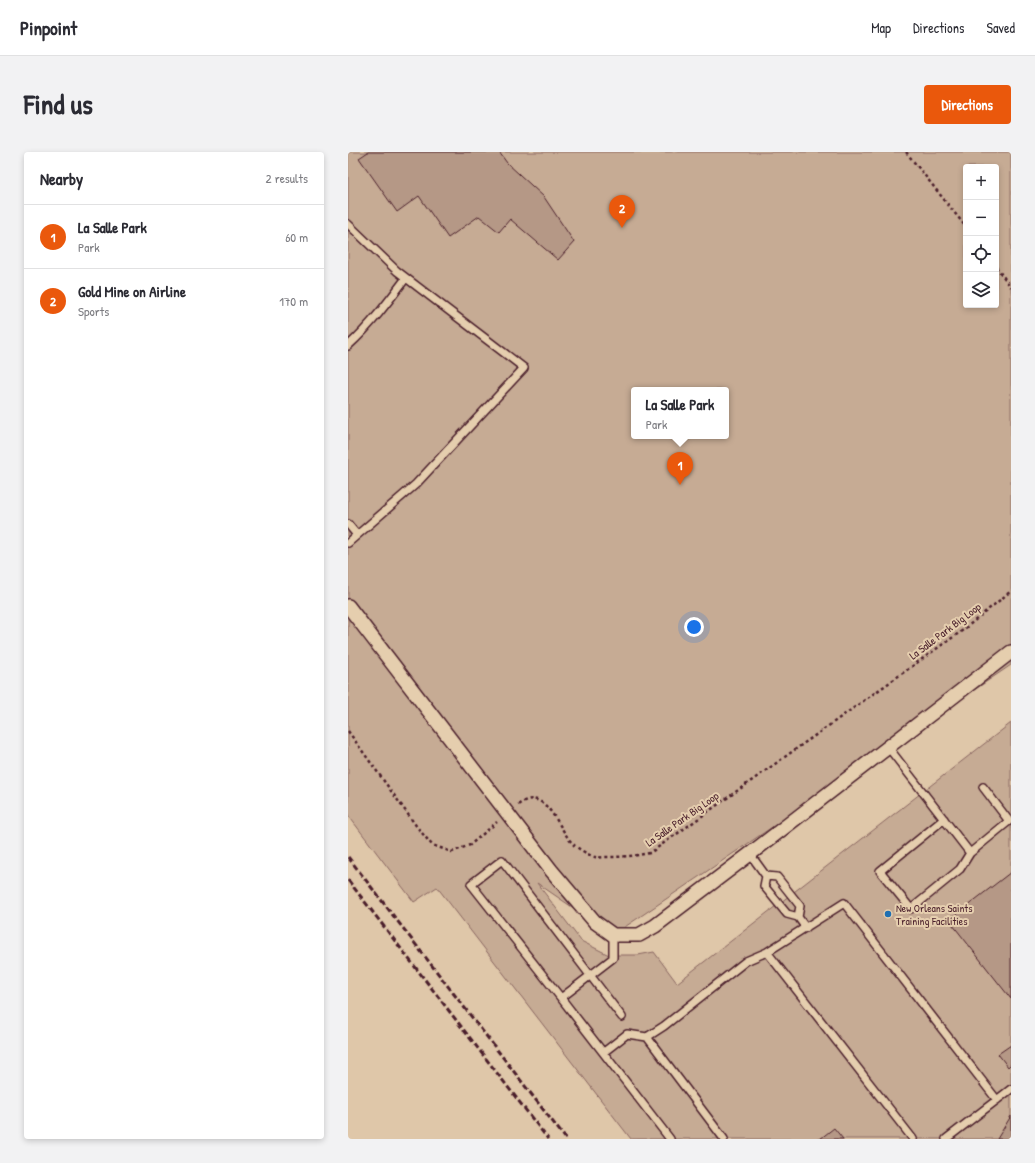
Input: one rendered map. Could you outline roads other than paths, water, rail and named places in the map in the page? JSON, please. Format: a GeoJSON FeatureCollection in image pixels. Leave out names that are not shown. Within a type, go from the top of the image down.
{"type":"FeatureCollection","features":[{"type":"Feature","properties":{"kind":"street"},"geometry":{"type":"LineString","coordinates":[[348,606],[551,870],[595,922],[613,935],[639,935],[655,926],[1011,652]]}},
{"type":"Feature","properties":{"kind":"lane"},"geometry":{"type":"LineString","coordinates":[[348,224],[397,271],[524,368],[416,484],[348,543]]}},
{"type":"Feature","properties":{"kind":"lane"},"geometry":{"type":"LineString","coordinates":[[348,346],[391,298],[406,278]]}},
{"type":"Feature","properties":{"kind":"lane"},"geometry":{"type":"LineString","coordinates":[[348,524],[357,535]]}},
{"type":"Feature","properties":{"kind":"lane"},"geometry":{"type":"LineString","coordinates":[[888,747],[970,853]]}},
{"type":"Feature","properties":{"kind":"lane"},"geometry":{"type":"LineString","coordinates":[[944,820],[880,871],[911,909],[960,869],[970,853],[1009,821],[983,787]]}},
{"type":"Feature","properties":{"kind":"lane"},"geometry":{"type":"LineString","coordinates":[[750,854],[766,876],[764,886],[787,914],[798,917],[806,928]]}},
{"type":"Feature","properties":{"kind":"lane"},"geometry":{"type":"LineString","coordinates":[[622,1017],[502,860],[471,884],[604,1052],[670,1139]]}},
{"type":"Feature","properties":{"kind":"lane"},"geometry":{"type":"LineString","coordinates":[[766,876],[777,876],[792,895],[800,906],[798,917]]}},
{"type":"Feature","properties":{"kind":"lane"},"geometry":{"type":"LineString","coordinates":[[604,1052],[627,1034],[647,1037],[664,1026],[746,961],[767,952],[844,903],[997,1100]]}},
{"type":"Feature","properties":{"kind":"lane"},"geometry":{"type":"LineString","coordinates":[[561,998],[613,958],[613,935]]}},
{"type":"Feature","properties":{"kind":"lane"},"geometry":{"type":"LineString","coordinates":[[767,952],[913,1139]]}},
{"type":"Feature","properties":{"kind":"lane"},"geometry":{"type":"LineString","coordinates":[[647,1037],[724,1139]]}},
{"type":"Feature","properties":{"kind":"lane"},"geometry":{"type":"LineString","coordinates":[[946,1139],[1011,1089]]}},
{"type":"Feature","properties":{"kind":"railway"},"geometry":{"type":"LineString","coordinates":[[348,857],[566,1139]]}},
{"type":"Feature","properties":{"kind":"railway"},"geometry":{"type":"LineString","coordinates":[[348,880],[548,1139]]}},
{"type":"Feature","properties":{"kind":"place","name":"Gold Mine on Airline"},"geometry":{"type":"Point","coordinates":[622,228]}},
{"type":"Feature","properties":{"kind":"place","name":"La Salle Park"},"geometry":{"type":"Point","coordinates":[680,485]}},
{"type":"Feature","properties":{"kind":"place","name":"New Orleans Saints Training Facilities"},"geometry":{"type":"Point","coordinates":[888,914]}}]}
